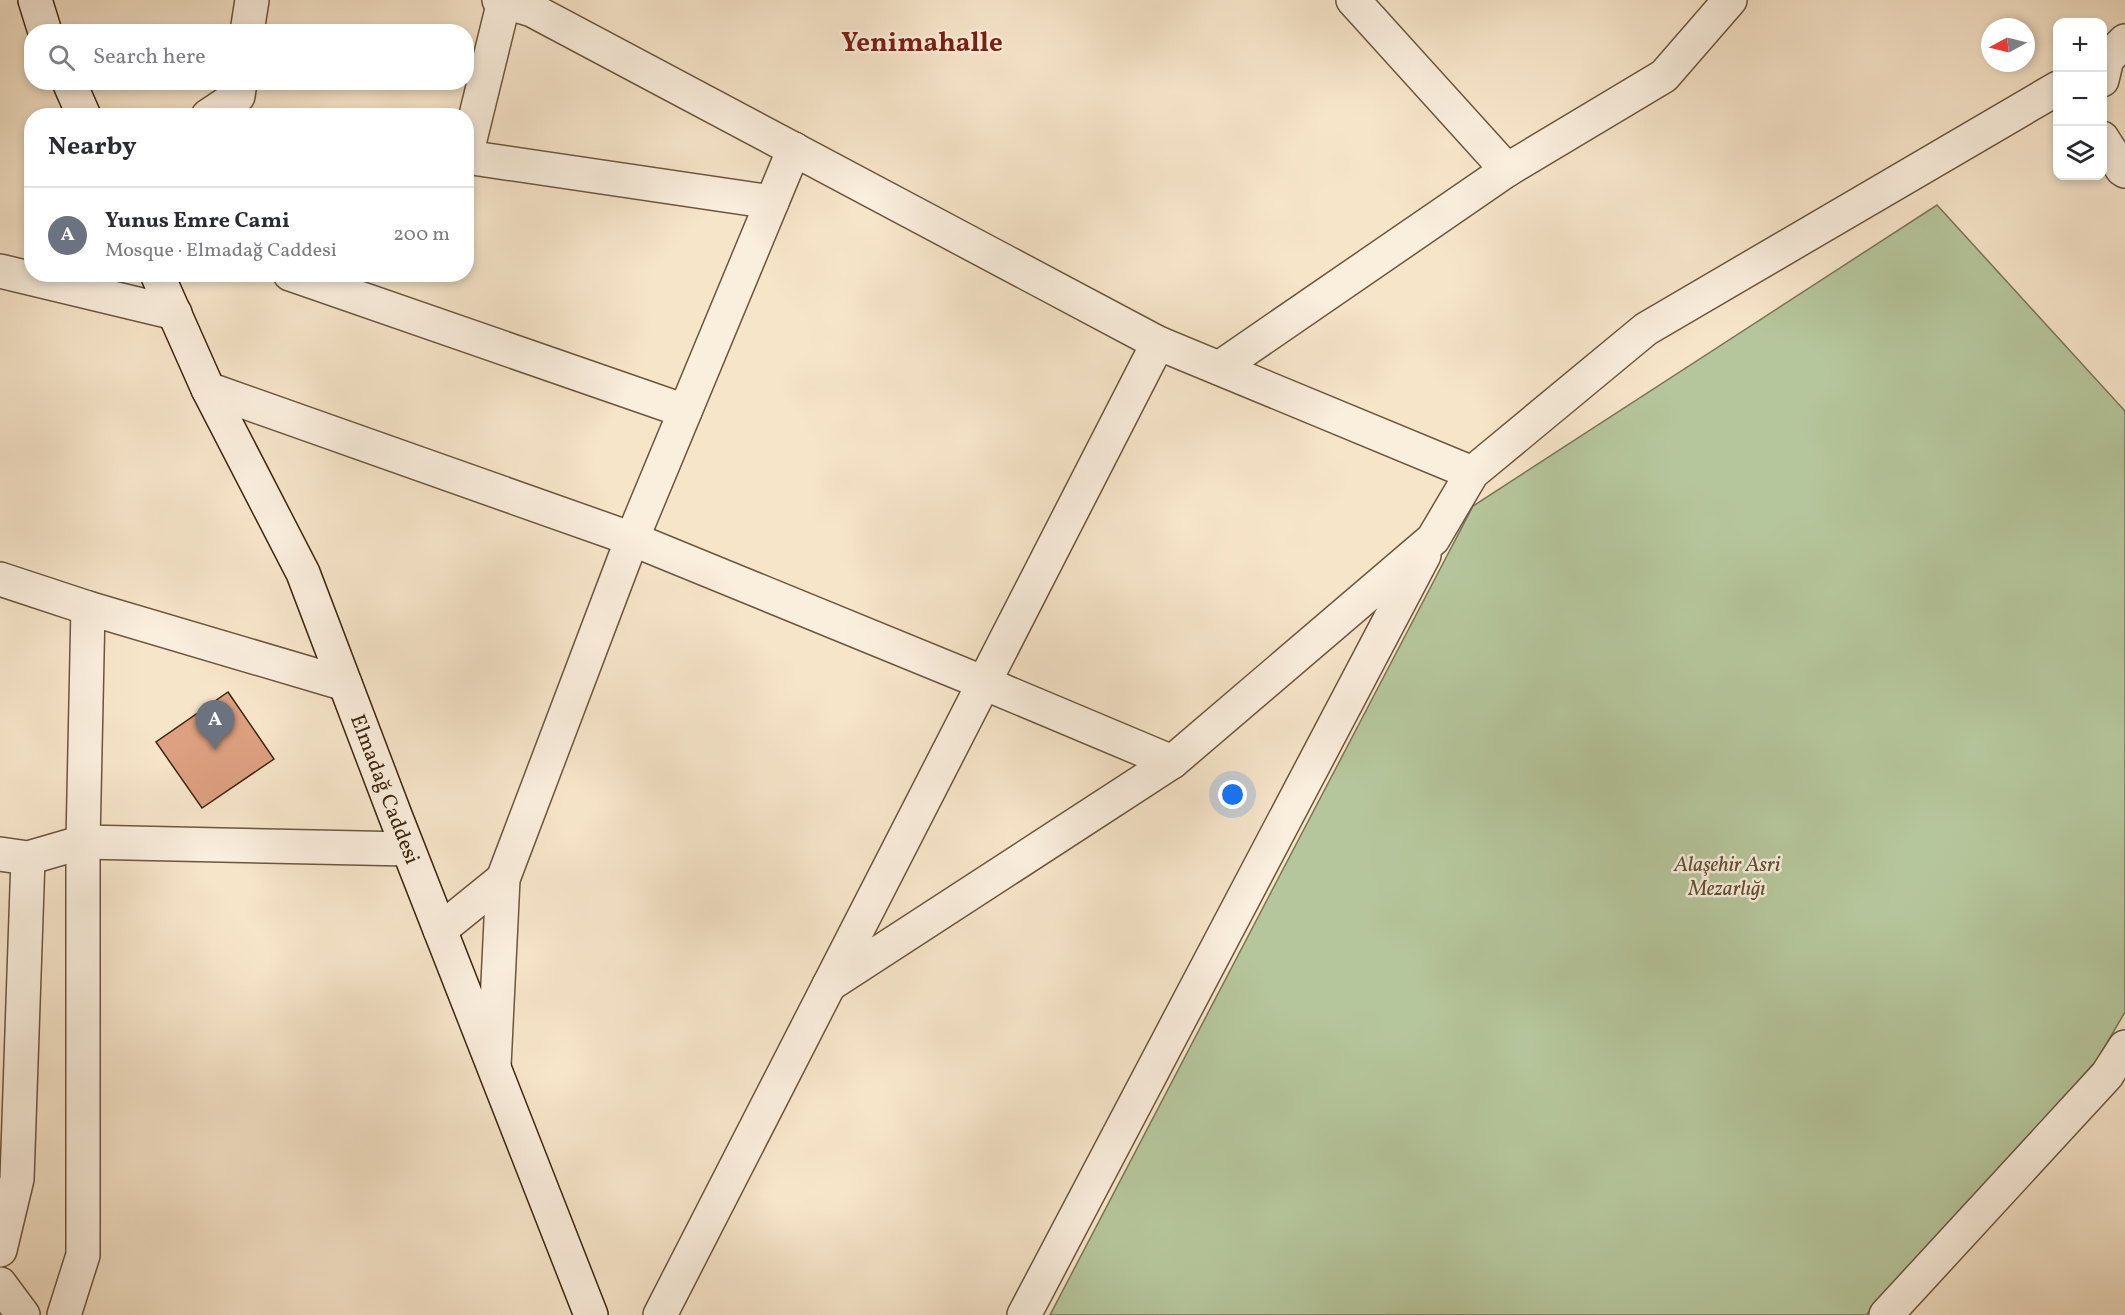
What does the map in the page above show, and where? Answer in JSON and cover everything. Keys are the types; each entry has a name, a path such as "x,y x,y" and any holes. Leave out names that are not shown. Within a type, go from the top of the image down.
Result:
{"street":[{"path":"34,0 42,24"},
{"path":"248,24 252,0"},
{"path":"1353,0 1507,170"},
{"path":"1219,368 1507,170 1664,76 1730,0"},
{"path":"474,133 517,3 1158,343 1472,473"},
{"path":"73,90 80,108"},
{"path":"220,108 238,96 239,90"},
{"path":"1024,1315 1433,539 1472,473 1646,329 2053,91"},
{"path":"2107,145 2125,171"},
{"path":"494,1066 503,879 632,539 794,149"},
{"path":"474,158 772,202"},
{"path":"0,270 24,276"},
{"path":"49,282 174,313"},
{"name":"Elmadağ Caddesi","path":"161,282 208,389 303,573 408,849 591,1315"},
{"path":"313,282 685,411"},
{"path":"660,1315 1158,343"},
{"path":"208,389 632,539 984,682 1172,762"},
{"path":"829,985 1172,762 1433,539"},
{"path":"0,579 88,608 345,684"},
{"path":"64,1315 83,1256 83,842 88,608"},
{"path":"0,1250 17,1179 14,856 83,842 408,849"},
{"path":"440,930 503,879"},
{"path":"1886,1315 2116,1081 2125,1047"},
{"path":"0,1284 23,1315"}],"green space":[{"name":"Alaşehir Asri Mezarlığı","path":"1937,205 2125,411 2125,1012 2097,1060 1866,1315 1050,1315 1473,506"}],"building":[{"path":"228,692 274,759 202,808 156,742"}],"place":[{"name":"Yunus Emre Cami","path":"215,750"}],"district":[{"name":"Yenimahalle","path":"922,42"}]}
